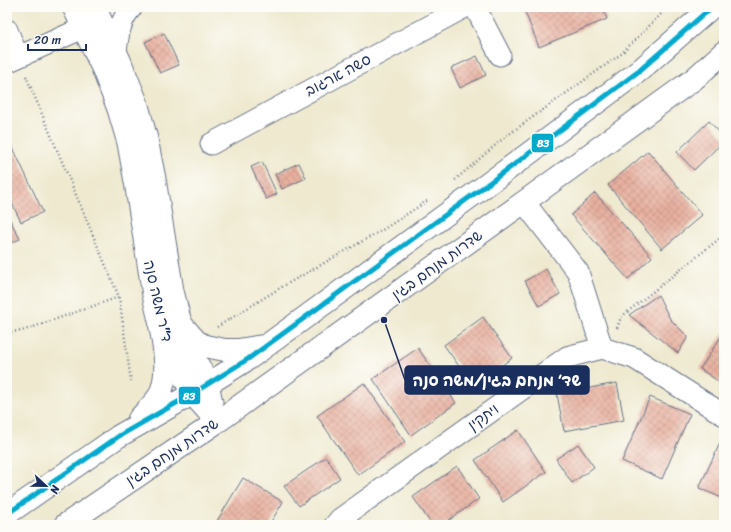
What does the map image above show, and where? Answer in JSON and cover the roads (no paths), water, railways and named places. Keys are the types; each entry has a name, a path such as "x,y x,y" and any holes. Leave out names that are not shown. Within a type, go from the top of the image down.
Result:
{"main road":[{"path":"7,514 113,441 248,359 500,175 639,71 712,7"},
{"name":"שדרות מנחם בגין","path":"66,525 217,422 524,202 694,79 724,52"},
{"path":"128,432 148,410 158,396 163,385 165,358 160,325"},
{"path":"182,326 196,341 205,346 225,350 238,350 266,346"}],"street":[{"name":"ד\"ר משה סנה","path":"73,7 102,68 118,109 128,144 153,295 160,325 170,353 200,389 217,422"},
{"name":"ד\"ר משה סנה","path":"96,7 137,102 147,139 155,179 173,291 200,389"},
{"path":"116,52 118,34 127,12 132,7"},
{"name":"סשה ארגוב","path":"211,144 465,7"},
{"path":"475,7 500,55"},
{"path":"7,30 12,59 83,28"},
{"path":"524,202 578,272 605,349 634,358 724,415"},
{"name":"ויתקין","path":"335,525 340,519 567,357 605,349"}],"place":[{"name":"שד׳ מנחם בגין/משה סנה","path":"384,320"}]}
